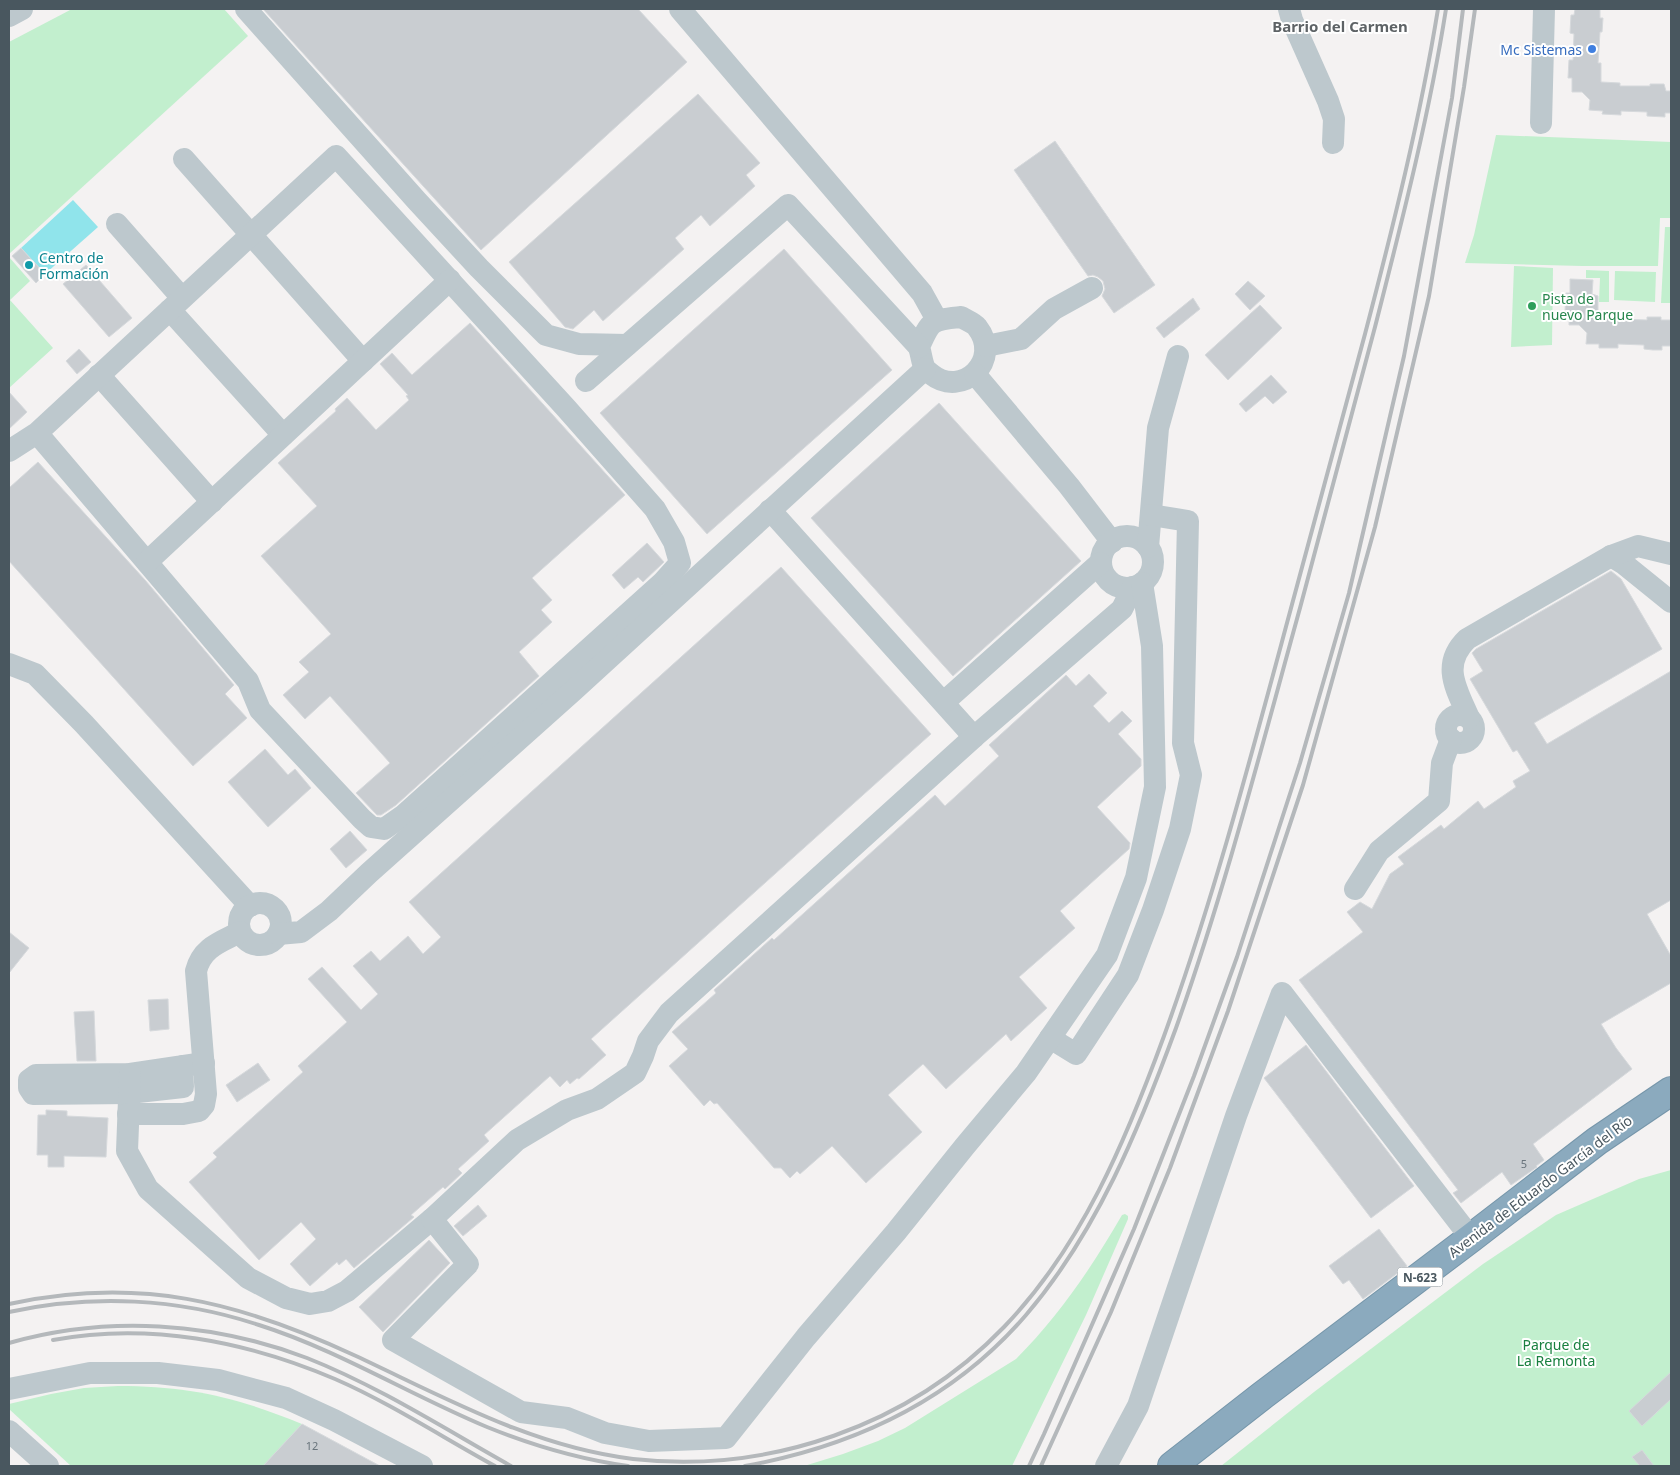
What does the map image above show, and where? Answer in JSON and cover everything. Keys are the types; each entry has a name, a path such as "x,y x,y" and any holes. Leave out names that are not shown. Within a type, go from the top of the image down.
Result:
{"highway":[{"name":"Avenida de Eduardo García del Río","path":"1172,1466 1597,1141 1671,1091"}],"street":[{"path":"9,16 22,9"},
{"path":"246,9 423,208 479,268 546,335 579,344 627,344"},
{"path":"680,9 922,293 937,320"},
{"path":"1289,9 1334,119 1333,143"},
{"path":"1541,123 1544,9"},
{"path":"9,451 37,433 336,156 566,408 655,509 674,542 680,563 662,583 404,815 384,829 371,827 260,710 248,681 37,433"},
{"path":"184,159 363,361"},
{"path":"586,381 788,205 919,347 925,369 939,380 954,383 975,374 984,360 986,346 977,326 961,317 937,320 928,326 919,347"},
{"path":"117,224 176,304 283,436"},
{"path":"147,562 450,280"},
{"path":"986,346 1021,339 1054,309 1092,288"},
{"path":"1148,547 1158,428 1178,356"},
{"path":"278,934 301,932 329,911 925,369"},
{"path":"975,374 1069,486 1112,542"},
{"path":"99,375 212,502"},
{"path":"770,510 974,737"},
{"path":"1050,1038 1076,1054 1128,974 1153,910 1180,829 1191,775 1183,742 1188,521 1151,515"},
{"path":"129,1094 127,1151 148,1189 248,1278 286,1298 310,1304 328,1301 347,1291 432,1219 517,1140 567,1110 597,1099 635,1073 648,1041 669,1013 974,737 1122,609 1138,585 1149,576 1153,566 1152,556 1148,547 1141,540 1131,537 1121,537 1112,542 1105,549 1100,563 944,702"},
{"path":"1355,889 1379,851 1439,801 1442,763 1456,726 1453,703 1452,662 1460,646 1467,639 1611,556 1638,546 1667,553"},
{"path":"1648,583 1644,567 1650,558 1667,553"},
{"path":"1611,556 1624,564 1671,602"},
{"path":"1100,563 1106,578 1114,584 1123,588 1138,585"},
{"path":"432,1219 468,1264 393,1340 521,1412 567,1418 605,1432 648,1442 726,1438 806,1337 896,1232 1026,1073 1107,955 1136,878 1155,787 1152,646 1138,585"},
{"path":"9,664 35,674 84,724 250,906"},
{"path":"260,904 273,908 280,920 278,934 269,943 262,945 249,943 240,932 242,913 250,906 260,904"},
{"path":"129,1094 183,1114 199,1111 204,1105 206,1094 204,1063 196,984 198,961 205,952 240,932"},
{"path":"1106,1466 1138,1406 1236,1116 1282,993 1471,1238"},
{"path":"129,1094 183,1087 182,1066 204,1063"},
{"path":"9,1389 90,1373 158,1373 218,1380 286,1398 334,1420 422,1466"},
{"path":"9,1431 48,1466"}],"green space":[{"path":"72,9 224,9 248,36 9,254 9,42"},
{"path":"1496,135 1671,142 1671,218 1660,218 1658,266 1465,263 1474,235"},
{"path":"1665,227 1671,227 1671,303 1661,303"},
{"path":"9,257 30,281 10,300 53,348 9,388"},
{"name":"Pista de nuevo Parque","path":"1514,266 1553,268 1552,345 1511,347"},
{"path":"1586,270 1609,271 1609,302 1599,302 1600,278 1586,278"},
{"path":"1615,271 1656,272 1655,302 1614,300"},
{"name":"Parque de La Remonta","path":"1671,1170 1671,1466 1221,1466 1314,1392 1483,1264 1556,1215 1639,1179"},
{"path":"1122,1215 1128,1216 1128,1219 1086,1315 1012,1466 804,1466 878,1441 905,1428 1016,1359 1061,1308 1087,1272"},
{"path":"118,1386 167,1388 212,1395 256,1407 302,1424 263,1466 71,1466 9,1409 9,1404 51,1394 84,1388"}],"water":[{"path":"73,200 98,227 45,274 21,248"}],"building":[{"path":"263,9 638,9 687,62 481,250"},
{"path":"1575,9 1600,9 1600,18 1603,18 1598,63 1601,63 1601,82 1620,83 1620,86 1664,84 1666,91 1671,91 1671,113 1665,113 1665,117 1647,116 1647,112 1621,111 1621,115 1602,114 1603,111 1589,110 1590,100 1582,92 1572,92 1572,78 1568,78 1569,60 1573,60 1574,34 1570,33 1571,15 1574,15"},
{"path":"698,94 760,163 746,175 755,186 710,226 701,215 675,238 684,249 603,321 594,310 573,329 565,327 509,262"},
{"path":"1055,141 1155,285 1114,313 1102,296 1105,289 1103,281 1093,275 1088,276 1014,170"},
{"name":"Centro de Formación","path":"21,248 45,274 36,283 12,256"},
{"path":"784,249 892,370 707,534 600,413"},
{"path":"86,265 132,318 109,337 63,284"},
{"path":"1570,279 1593,280 1592,294 1598,296 1598,315 1617,316 1617,319 1647,320 1647,317 1661,317 1661,320 1671,320 1671,346 1662,346 1662,350 1653,350 1644,349 1644,345 1618,344 1618,348 1599,348 1599,344 1586,344 1587,333 1579,325 1569,325 1569,312 1565,311 1566,293 1570,293"},
{"path":"1248,281 1265,296 1250,310 1235,294"},
{"path":"1193,298 1200,309 1164,338 1156,328"},
{"path":"1260,305 1282,328 1228,380 1205,355"},
{"path":"470,323 625,495 532,578 552,600 541,610 552,622 519,652 539,676 396,805 381,815 377,815 356,793 390,763 330,696 305,719 283,695 309,672 299,662 331,634 261,556 317,506 278,463 336,411 335,409 347,398 376,430 409,400 406,396 408,395 380,364 392,353 412,375"},
{"path":"79,349 91,362 77,374 66,361"},
{"path":"1271,375 1287,392 1273,404 1265,396 1246,412 1239,404"},
{"path":"9,392 27,412 9,429"},
{"path":"939,403 1081,561 953,676 811,518"},
{"path":"38,462 145,580 234,685 225,694 247,718 193,766 9,561 9,488"},
{"path":"647,543 664,562 643,582 638,577 624,589 612,575"},
{"path":"781,567 931,734 591,1039 606,1055 579,1079 577,1078 570,1084 567,1080 560,1087 550,1076 484,1135 489,1141 458,1169 462,1173 445,1189 443,1187 411,1215 414,1217 354,1268 346,1259 339,1265 337,1262 310,1286 290,1264 316,1239 301,1222 259,1260 189,1182 217,1157 213,1153 303,1072 298,1066 347,1022 308,979 322,967 361,1010 378,994 353,966 371,951 380,961 408,936 423,954 441,937 409,902"},
{"path":"1611,571 1621,579 1662,649 1534,723 1547,744 1671,671 1671,900 1647,914 1671,956 1671,983 1601,1024 1632,1069 1533,1144 1544,1160 1537,1167 1511,1185 1502,1172 1461,1203 1453,1193 1458,1190 1299,980 1363,932 1347,912 1360,902 1372,909 1390,874 1404,864 1398,857 1441,825 1444,829 1478,801 1484,809 1516,787 1513,781 1530,771 1517,750 1513,752 1470,679 1483,671 1472,653"},
{"path":"1089,674 1107,693 1093,706 1109,723 1122,711 1132,721 1118,734 1141,759 1141,766 1097,807 1130,843 1129,849 1060,911 1075,928 1019,977 1047,1008 1011,1041 1006,1034 946,1089 923,1064 888,1095 922,1132 866,1183 832,1146 800,1174 797,1171 790,1178 781,1168 774,1168 717,1103 714,1104 710,1100 704,1106 669,1066 688,1049 672,1032 716,993 714,990 772,938 774,940 935,795 945,806 999,756 989,745 1066,675 1076,686"},
{"path":"265,749 288,775 295,769 311,788 268,827 228,782"},
{"path":"350,831 367,850 346,868 330,849"},
{"path":"9,932 29,948 9,973"},
{"path":"168,999 169,1029 150,1031 148,1000"},
{"path":"94,1011 96,1061 77,1061 74,1012"},
{"path":"1306,1045 1414,1186 1371,1218 1264,1078"},
{"path":"258,1063 270,1080 237,1102 226,1085"},
{"path":"46,1110 67,1111 67,1116 108,1118 106,1157 64,1156 64,1167 48,1167 48,1155 37,1155 38,1115 46,1115"},
{"path":"478,1205 487,1216 463,1236 454,1226"},
{"path":"1379,1229 1407,1266 1363,1299 1349,1280 1343,1284 1329,1266"},
{"path":"429,1240 450,1263 383,1332 359,1307"},
{"path":"1671,1372 1671,1399 1642,1426 1629,1411"},
{"path":"302,1424 380,1466 263,1466"},
{"path":"1642,1450 1654,1466 1640,1466 1632,1457"}],"railway":[{"path":"9,1304 56,1296 101,1293 144,1294 187,1299 228,1308 313,1337 457,1404 525,1432 560,1444 596,1453 633,1459 684,1462 735,1459 785,1450 834,1436 881,1416 925,1391 966,1362 1004,1327 1032,1296 1057,1262 1079,1227 1099,1190 1134,1114 1183,982 1234,818 1386,254 1423,91 1438,9"},
{"path":"745,1466 825,1446 863,1432 899,1415 934,1395 966,1372 997,1345 1026,1315 1051,1283 1074,1249 1114,1178 1147,1104 1176,1028 1211,924 1242,819 1375,327 1405,208 1423,129 1446,9"},
{"path":"1029,1466 1134,1229 1194,1076 1237,957 1300,763 1349,593 1404,356 1452,98 1463,9"},
{"path":"1041,1466 1111,1312 1170,1168 1228,1011 1303,785 1375,527 1429,296 1475,9"},
{"path":"9,1312 40,1306 103,1301 166,1304 228,1316 288,1335 317,1347 458,1414 505,1434 574,1456 628,1466"},
{"path":"9,1343 46,1334 84,1328 159,1326 197,1330 271,1346 307,1358 360,1381 511,1466"},
{"path":"53,1340 89,1335 161,1334 196,1338 267,1354 355,1388 396,1409 495,1466"}],"place":[{"name":"Mc Sistemas","path":"1592,49"},
{"name":"Centro de Formación","path":"29,265"},
{"name":"Pista de nuevo Parque","path":"1532,306"}],"district":[{"name":"Barrio del Carmen","path":"1340,26"}]}
